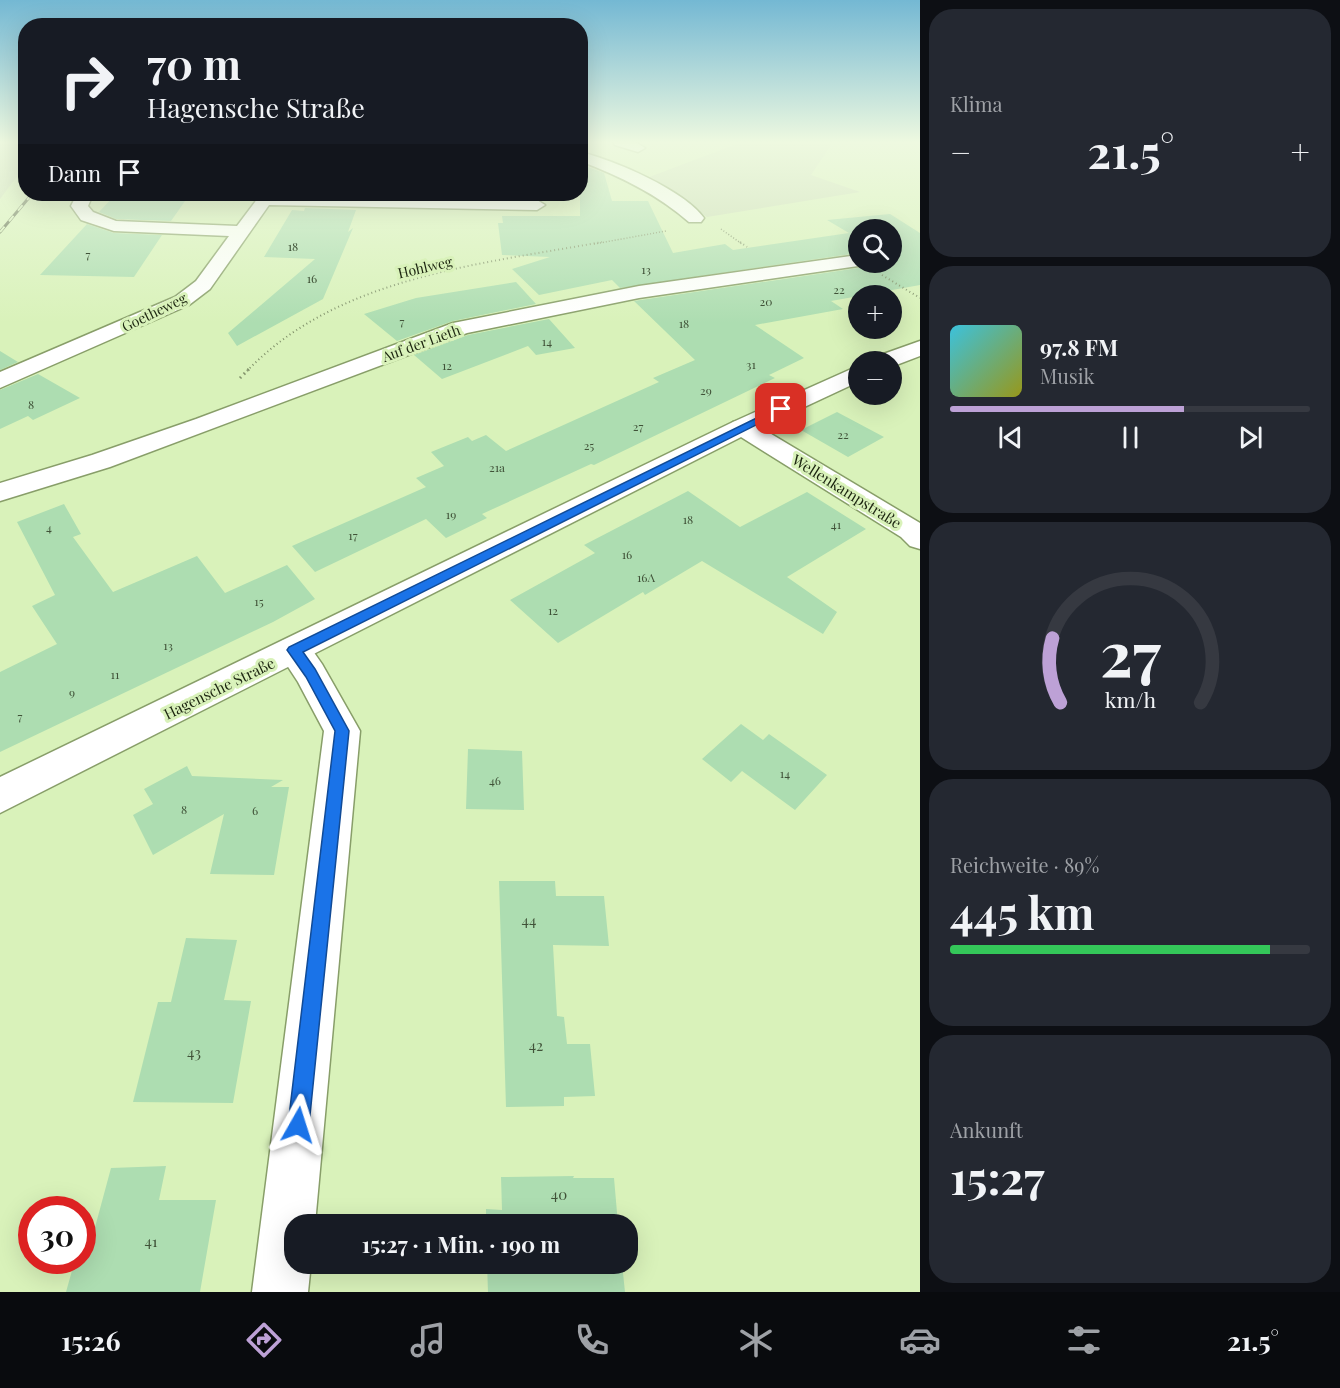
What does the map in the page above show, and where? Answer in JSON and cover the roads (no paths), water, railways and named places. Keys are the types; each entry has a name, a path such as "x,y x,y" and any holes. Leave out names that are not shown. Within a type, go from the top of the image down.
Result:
{"street":[{"path":"81,202 79,206 87,216 114,226 240,231"},
{"name":"Goetheweg","path":"0,381 182,302 203,285 262,202"},
{"path":"445,202 537,205"},
{"path":"678,202 695,218"},
{"name":"Auf der Lieth","path":"0,492 101,461 461,328 639,292 848,262"},
{"path":"902,355 920,348"},
{"name":"Hagensche Straße","path":"0,796 742,427 848,378"},
{"name":"Wellenkampstraße","path":"742,427 911,530 920,539"},
{"path":"280,1292 342,731 310,673 294,650"}],"railway":[{"path":"0,232 25,202"}]}
